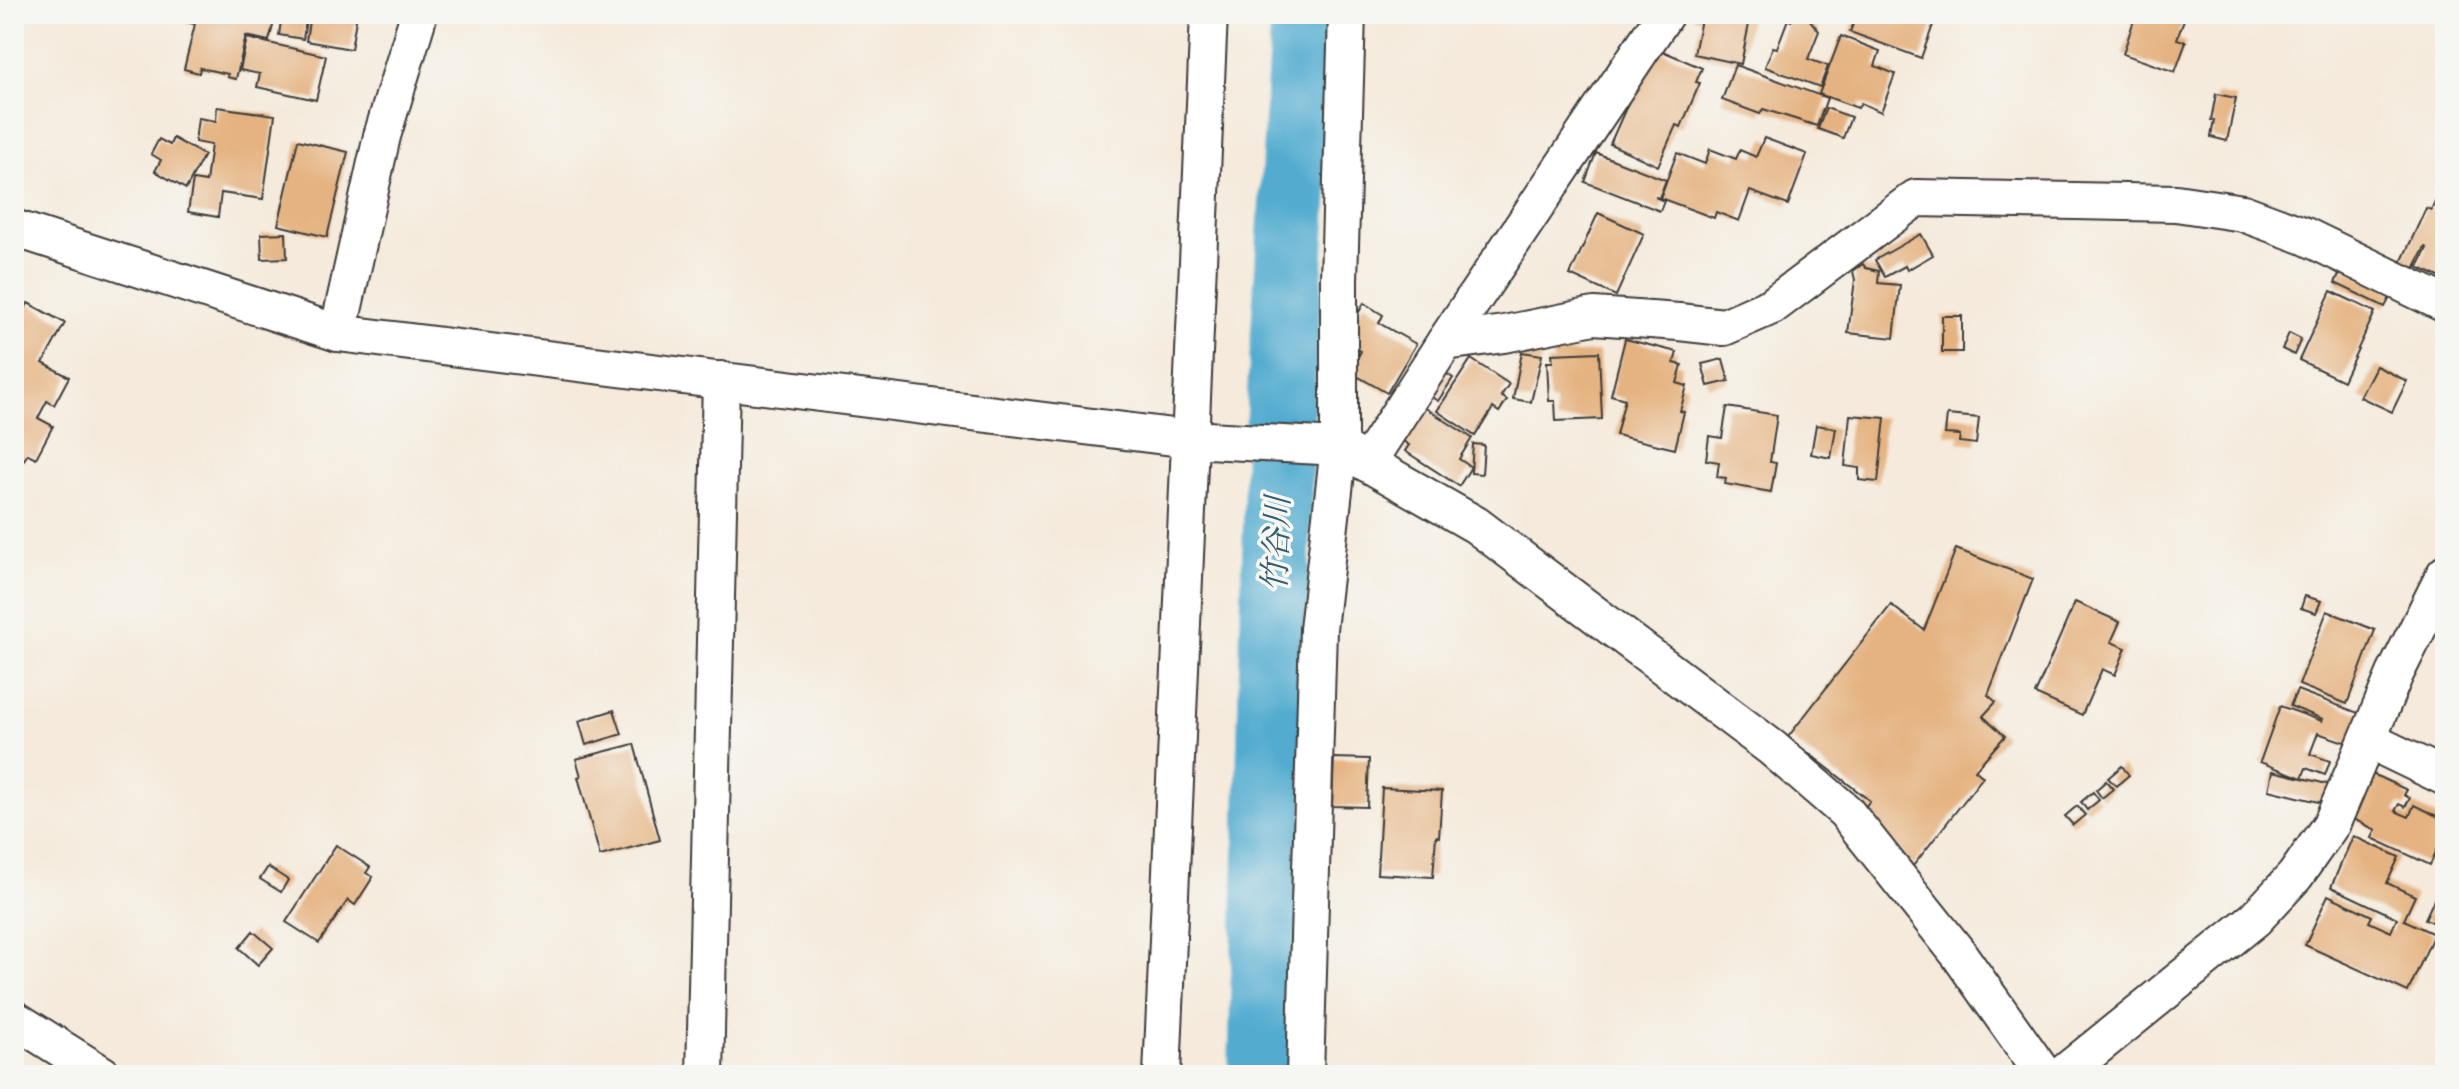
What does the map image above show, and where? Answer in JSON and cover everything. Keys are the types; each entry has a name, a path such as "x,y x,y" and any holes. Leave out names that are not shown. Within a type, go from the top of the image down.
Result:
{"street":[{"path":"338,333 382,136 419,14"},
{"path":"1162,1075 1206,440 1209,14"},
{"path":"1305,1075 1318,629 1340,452 1339,279 1347,14"},
{"path":"1340,452 1445,342 1665,14"},
{"path":"1445,342 1594,316 1724,327 1772,306 1916,198 2176,203 2243,213 2305,236 2445,304"},
{"path":"14,228 338,333 1206,440 1340,452 1476,525 1772,748 1845,811 1958,953 2044,1075"},
{"path":"705,1075 721,380"},
{"path":"2065,1075 2255,919 2295,876 2332,823 2395,674 2445,574"},
{"path":"2368,740 2445,777"},
{"path":"14,1019 103,1075"}],"building":[{"path":"179,14 276,14 269,41 246,36 236,79 227,77 228,74 200,68 199,73 184,69 195,24 177,20"},
{"path":"282,14 307,14 303,39 279,35"},
{"path":"310,14 357,14 351,49 306,41"},
{"path":"1693,14 1751,14 1741,64 1694,54 1701,19 1693,17"},
{"path":"1799,14 1805,14 1819,31 1808,59 1828,66 1820,87 1765,67 1773,47 1777,48 1788,19 1791,21"},
{"path":"1857,14 1937,14 1921,58 1850,32"},
{"path":"1966,14 1990,14 1987,22"},
{"path":"2129,14 2186,14 2177,39 2186,42 2175,72 2123,54 2134,20 2128,18"},
{"path":"1841,36 1880,51 1875,66 1895,74 1881,112 1861,103 1858,108 1819,94"},
{"path":"247,38 326,56 316,100 257,87 260,74 240,70"},
{"path":"1660,50 1702,68 1696,82 1700,83 1681,127 1676,125 1658,166 1610,144 1647,60 1654,63"},
{"path":"1735,65 1827,98 1817,126 1763,109 1760,114 1722,100"},
{"path":"2216,94 2236,98 2227,141 2211,137"},
{"path":"217,107 275,115 263,199 221,193 218,217 188,212 193,180 206,182 211,145 195,142 198,118 216,121"},
{"path":"1826,108 1851,117 1843,138 1818,129"},
{"path":"173,138 204,155 186,189 155,171 161,160 151,154 159,139 170,145"},
{"path":"1764,138 1807,154 1788,205 1750,191 1739,221 1716,212 1714,218 1660,198 1677,153 1705,164 1710,149 1736,159 1740,150 1756,157"},
{"path":"298,140 348,152 327,237 278,225"},
{"path":"1596,153 1666,180 1659,198 1655,197 1664,201 1660,211 1585,182"},
{"path":"2442,186 2445,187 2445,280 2418,267 2425,247 2412,273 2399,267 2426,208 2431,210"},
{"path":"1598,213 1644,234 1616,296 1570,275"},
{"path":"286,233 287,258 262,259 261,234"},
{"path":"1921,234 1933,255 1907,270 1905,266 1885,277 1875,260"},
{"path":"1863,264 1866,268 1879,271 1878,283 1900,285 1894,338 1848,333 1855,280 1853,271"},
{"path":"2342,267 2393,292 2385,307 2335,283"},
{"path":"2331,291 2375,312 2343,381 2299,360"},
{"path":"28,303 65,323 43,363 69,377 54,405 47,401 38,418 53,426 36,458 28,454 23,461 14,456 14,330"},
{"path":"1364,303 1383,315 1379,323 1416,344 1387,393 1350,372 1361,351 1351,345 1350,328"},
{"path":"1942,316 1962,316 1962,352 1942,352"},
{"path":"2289,333 2301,339 2294,355 2282,349"},
{"path":"1625,339 1677,352 1674,363 1682,365 1677,383 1687,386 1675,449 1616,435 1625,399 1611,395"},
{"path":"1522,352 1542,355 1531,402 1513,399"},
{"path":"1599,352 1602,419 1556,421 1555,401 1549,401 1547,362 1553,362 1552,354"},
{"path":"1471,359 1509,384 1501,396 1507,400 1499,412 1493,408 1475,436 1437,411"},
{"path":"1723,359 1729,381 1708,386 1702,364"},
{"path":"2376,366 2407,381 2392,412 2360,397"},
{"path":"1444,372 1453,378 1438,401 1428,395"},
{"path":"1424,407 1472,438 1459,459 1471,467 1459,486 1405,451 1409,445 1403,441"},
{"path":"1727,407 1777,415 1770,462 1776,463 1771,492 1725,484 1726,478 1717,477 1719,462 1706,460 1709,436 1722,438"},
{"path":"1850,415 1885,418 1878,482 1859,480 1859,468 1845,466"},
{"path":"1947,415 1979,418 1976,444 1959,442 1960,435 1945,434"},
{"path":"1816,425 1836,428 1831,458 1811,454"},
{"path":"1473,444 1484,445 1482,474 1471,473"},
{"path":"1956,549 2033,579 1988,695 1996,702 1983,716 2005,736 1975,770 1983,777 1913,866 1864,808 1870,801 1788,737 1891,605 1924,630"},
{"path":"2305,596 2321,601 2316,613 2301,608"},
{"path":"2075,602 2120,622 2111,642 2126,648 2115,675 2102,669 2082,715 2035,694"},
{"path":"2327,611 2375,630 2347,704 2299,685"},
{"path":"2297,690 2361,714 2350,744 2318,733 2310,754 2330,761 2325,775 2306,768 2302,778 2260,762 2280,706 2322,721 2290,706"},
{"path":"614,710 622,734 586,745 579,721"},
{"path":"634,744 660,840 600,856 576,759"},
{"path":"1334,758 1369,759 1367,807 1332,806"},
{"path":"2122,766 2129,775 2116,786 2108,778"},
{"path":"2273,771 2331,785 2327,804 2269,790"},
{"path":"2368,772 2407,790 2404,795 2410,798 2405,807 2399,804 2395,811 2409,817 2414,805 2445,820 2445,833 2430,865 2372,838 2376,830 2347,816"},
{"path":"2106,781 2113,789 2102,798 2096,790"},
{"path":"1382,788 1442,791 1433,877 1377,874"},
{"path":"2093,792 2099,800 2087,810 2081,802"},
{"path":"2077,806 2085,815 2073,825 2065,816"},
{"path":"2353,836 2399,857 2387,883 2415,896 2404,920 2434,934 2408,992 2305,945 2328,895 2372,916 2369,922 2391,932 2397,918 2331,887"},
{"path":"336,845 370,867 366,873 373,877 355,905 348,900 319,943 286,922"},
{"path":"268,867 288,880 281,892 260,879"},
{"path":"2445,876 2445,914 2440,925 2425,919"},
{"path":"253,931 273,948 258,965 239,948"}],"waterway":[{"name":"竹谷川","path":"1262,1075 1280,409 1305,14"}]}
